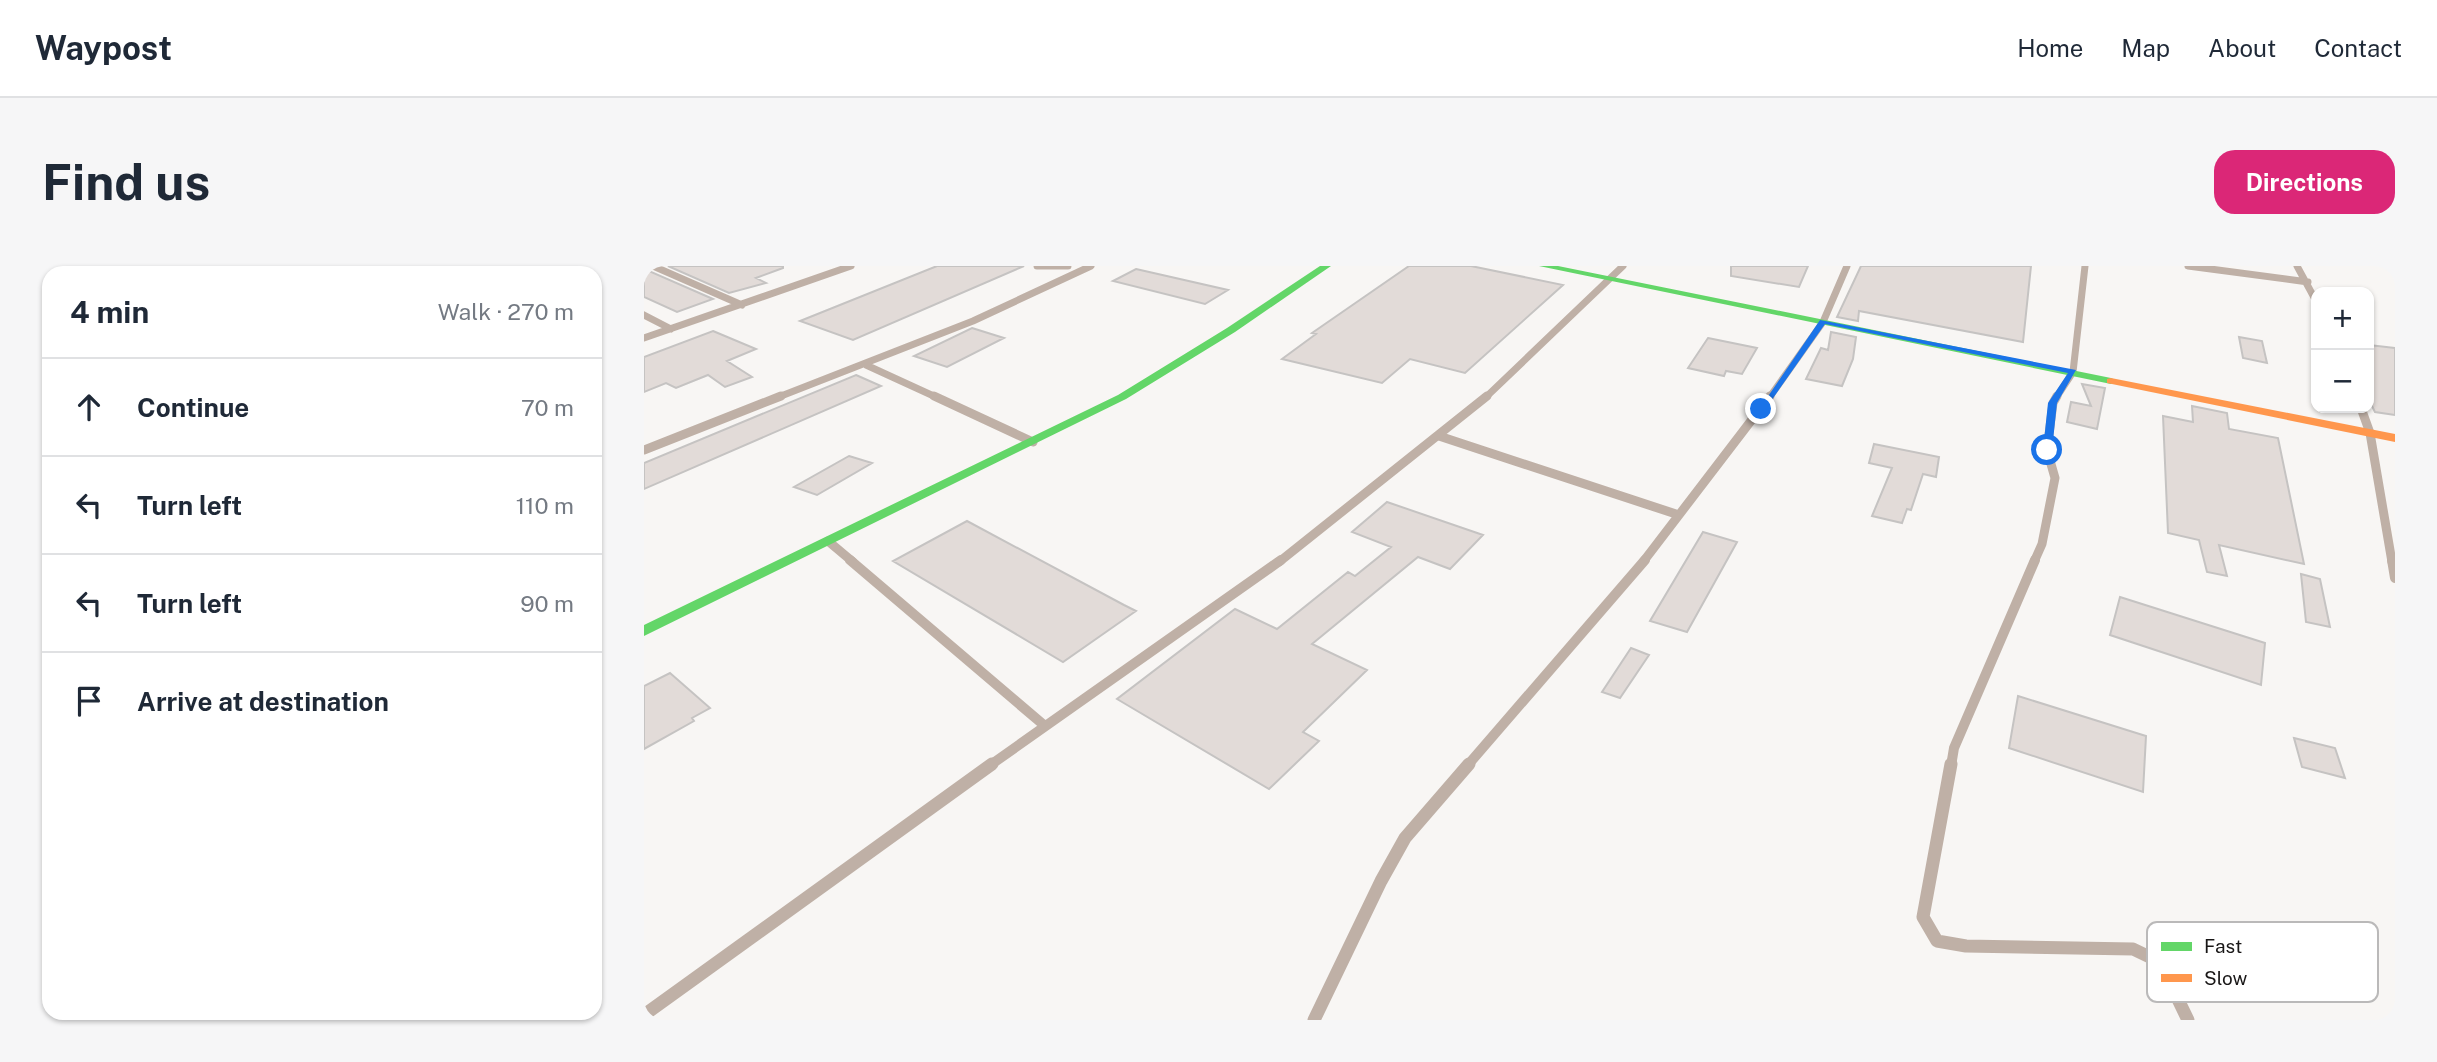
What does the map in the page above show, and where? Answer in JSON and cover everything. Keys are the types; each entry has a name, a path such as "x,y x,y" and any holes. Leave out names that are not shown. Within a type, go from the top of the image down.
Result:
{"street":[{"path":"644,631 927,490 1033,442 1122,397 1231,330 1326,266"},
{"path":"1544,266 2395,438"}],"lane":[{"path":"653,266 742,305"},
{"path":"644,338 851,266"},
{"path":"1037,266 1068,266"},
{"path":"644,450 973,321 1091,266"},
{"path":"644,1015 1045,726 1276,564 1479,404 1623,266"},
{"path":"1314,1020 1381,881 1405,838 1630,579 1761,409 1823,322 1847,266"},
{"path":"2085,266 2073,372 2053,403 2047,450 2055,478 2042,544 1954,748 1923,917 1937,941 1966,946 2133,949 2147,956"},
{"path":"2188,266 2308,282"},
{"path":"2297,266 2311,289"},
{"path":"644,315 670,329"},
{"path":"866,365 1033,442"},
{"path":"2363,413 2370,433 2395,578"},
{"path":"1438,436 1679,515"},
{"path":"828,541 1045,726"},
{"path":"2179,1002 2188,1020"}],"building":[{"path":"644,266 651,272 713,299 677,312 644,297"},
{"path":"668,266 783,268 756,278 766,283 729,293"},
{"path":"937,266 1024,266 853,340 800,321"},
{"path":"1409,266 1471,266 1563,285 1465,373 1410,359 1382,383 1282,359 1316,334 1312,333"},
{"path":"1731,266 1808,266 1799,287 1731,276"},
{"path":"1861,266 2031,266 2023,342 1859,311 1858,321 1837,317"},
{"path":"1136,269 1228,290 1205,304 1113,281"},
{"path":"972,328 1004,338 947,367 914,356"},
{"path":"713,331 756,349 727,361 752,377 725,387 708,375 676,388 666,383 644,392 644,357"},
{"path":"1831,332 1856,337 1853,359 1842,386 1806,379 1821,348 1828,350"},
{"path":"2239,337 2262,341 2267,363 2243,358"},
{"path":"1708,338 1757,348 1742,374 1726,371 1724,376 1688,368"},
{"path":"2374,346 2395,348 2395,415 2375,412"},
{"path":"856,375 881,386 644,489 644,463"},
{"path":"2082,384 2105,388 2097,429 2067,422 2071,402 2091,406"},
{"path":"2192,406 2227,413 2229,429 2278,438 2304,564 2219,545 2227,576 2207,572 2199,540 2168,533 2163,416 2193,422"},
{"path":"1874,444 1939,457 1936,477 1923,474 1911,510 1907,509 1902,523 1872,516 1892,468 1869,463"},
{"path":"849,456 872,463 817,495 794,487"},
{"path":"1387,502 1483,535 1450,569 1418,557 1312,644 1367,670 1303,732 1319,741 1269,789 1117,699 1235,609 1277,629 1348,572 1355,576 1391,547 1352,532"},
{"path":"967,521 1136,611 1063,662 893,561"},
{"path":"1703,532 1737,542 1687,632 1650,621"},
{"path":"2301,574 2320,579 2330,627 2306,622"},
{"path":"2120,597 2265,643 2261,685 2110,635"},
{"path":"1631,648 1649,655 1620,698 1602,692"},
{"path":"670,673 710,708 692,718 694,721 644,749 644,686"},
{"path":"2018,696 2146,736 2143,792 2009,748"},
{"path":"2294,738 2335,748 2345,778 2302,767"}],"traffic: fast":[{"path":"644,631 1122,397 1231,330 1326,266"},
{"path":"1544,266 2111,381"}],"traffic: slow":[{"path":"2111,381 2395,438"}],"route":[{"path":"1761,409 1823,322 2073,372 2058,391 2053,403 2047,450"}]}
